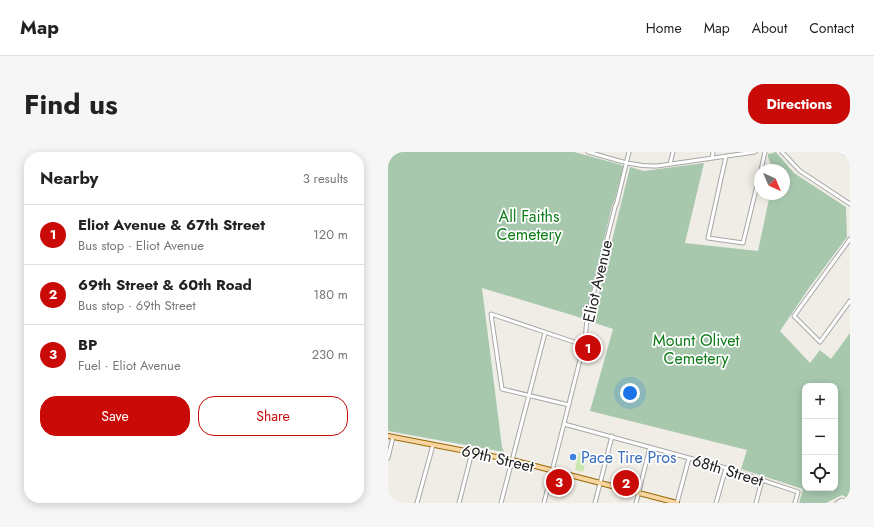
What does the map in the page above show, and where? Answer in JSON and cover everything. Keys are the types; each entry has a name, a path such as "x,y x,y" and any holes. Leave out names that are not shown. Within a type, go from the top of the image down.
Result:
{"main road":[{"name":"69th Street","path":"388,436 512,460 677,503"}],"street":[{"path":"588,152 627,163 649,166 755,152"},
{"name":"Eliot Avenue","path":"544,503 584,345 588,319 629,152"},
{"path":"670,164 672,152"},
{"path":"712,158 713,152"},
{"path":"762,164 765,152"},
{"path":"782,152 800,171 850,204"},
{"path":"843,152 850,157"},
{"path":"726,156 708,238 743,243 754,198"},
{"path":"850,239 794,316 820,342 850,301"},
{"path":"569,405 502,388 491,314 584,345"},
{"path":"501,503 545,333"},
{"name":"68th Street","path":"564,424 726,468 798,492 795,503"},
{"path":"595,503 612,436"},
{"path":"388,458 394,437"},
{"path":"417,503 433,445"},
{"path":"636,503 650,447"},
{"path":"459,503 472,452"},
{"path":"677,503 689,458"},
{"path":"716,503 726,468"},
{"path":"756,503 762,480"},
{"path":"837,503 842,500 846,503"}],"green space":[{"name":"All Faiths Cemetery","path":"388,152 574,152 622,165 623,167 612,206 585,319 482,288 502,447 504,452 388,431"},
{"name":"Mount Olivet Cemetery","path":"776,152 786,164 771,164 768,154"},
{"name":"Mount Olivet Cemetery","path":"704,163 685,243 758,251 769,200 790,200 790,168 794,173 846,207 847,237 809,288 780,331 810,363 820,350 831,359 850,333 850,500 842,495 826,503 799,503 802,491 838,491 838,383 802,383 802,489 741,469 747,450 590,411 613,329 592,322 630,167 644,171"},
{"path":"579,452 588,454 583,472 575,470"}],"place":[{"name":"Eliot Avenue & 67th Street","path":"588,348"},
{"name":"Pace Tire Pros","path":"573,457"},
{"name":"BP","path":"559,482"},
{"name":"69th Street & 60th Road","path":"626,483"}]}
